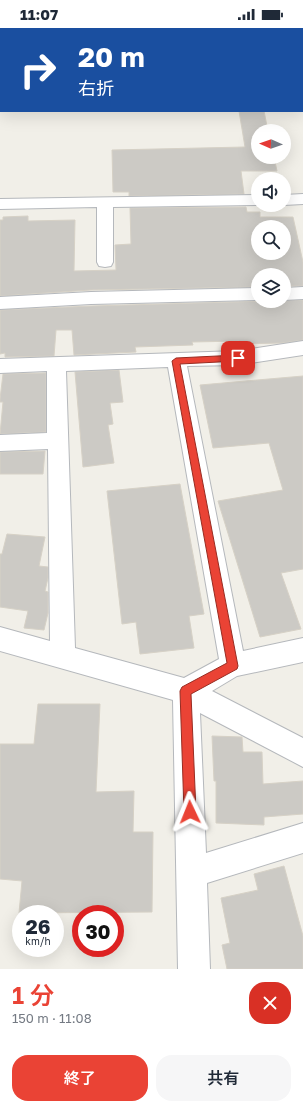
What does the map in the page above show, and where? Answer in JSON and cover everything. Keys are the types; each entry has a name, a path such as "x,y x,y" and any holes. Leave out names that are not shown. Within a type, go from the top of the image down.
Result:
{"street":[{"path":"291,200 303,199"},
{"path":"0,204 251,200"},
{"path":"104,203 105,262"},
{"path":"291,294 303,293"},
{"path":"0,303 91,298 251,294"},
{"path":"0,366 238,358 303,348"},
{"path":"176,361 233,666"},
{"path":"56,364 62,657"},
{"path":"0,443 58,441"},
{"path":"0,639 186,691 303,753"},
{"path":"186,691 233,666 303,650"},
{"path":"186,691 194,969"},
{"path":"192,872 303,838"}],"building":[{"path":"239,112 264,112 267,124 251,124 251,164 276,164 277,171 241,171 244,194 129,196 129,192 113,192 112,150 245,147"},
{"path":"246,207 247,212 260,212 260,217 293,217 303,262 303,286 291,286 291,268 251,268 251,287 91,290 0,296 0,220 3,220 3,217 28,216 28,221 75,220 74,271 116,270 115,245 131,244 130,208"},
{"path":"291,300 303,300 303,340 282,343 240,344 239,341 192,342 193,345 135,347 136,352 74,355 72,330 56,330 54,356 5,357 5,353 0,354 0,310 251,301 251,308 291,308"},
{"path":"119,370 123,402 110,403 113,424 108,425 114,463 83,467 75,372"},
{"path":"46,373 46,432 0,434 3,402 0,402 0,399 3,374"},
{"path":"303,376 303,569 281,573 301,629 260,637 218,501 283,490 269,443 213,448 200,385"},
{"path":"45,451 43,474 0,474 0,452"},
{"path":"180,484 204,614 189,616 194,648 140,654 136,622 122,624 107,491"},
{"path":"7,534 45,537 39,566 48,567 48,578 45,591 48,592 48,613 44,630 24,628 28,611 0,607 0,554 2,554"},
{"path":"38,704 100,704 96,792 134,791 133,832 153,832 152,912 124,912 124,905 72,905 72,913 64,913 64,905 20,905 22,881 0,879 0,744 34,744"},
{"path":"212,736 242,737 243,752 262,752 263,784 303,781 303,814 264,817 264,825 216,823 216,781 214,781"},
{"path":"284,866 303,936 303,969 227,969 222,945 230,943 221,898 258,890 254,874"}],"route":[{"path":"190,812 186,691 233,666 176,361 238,358"}]}
